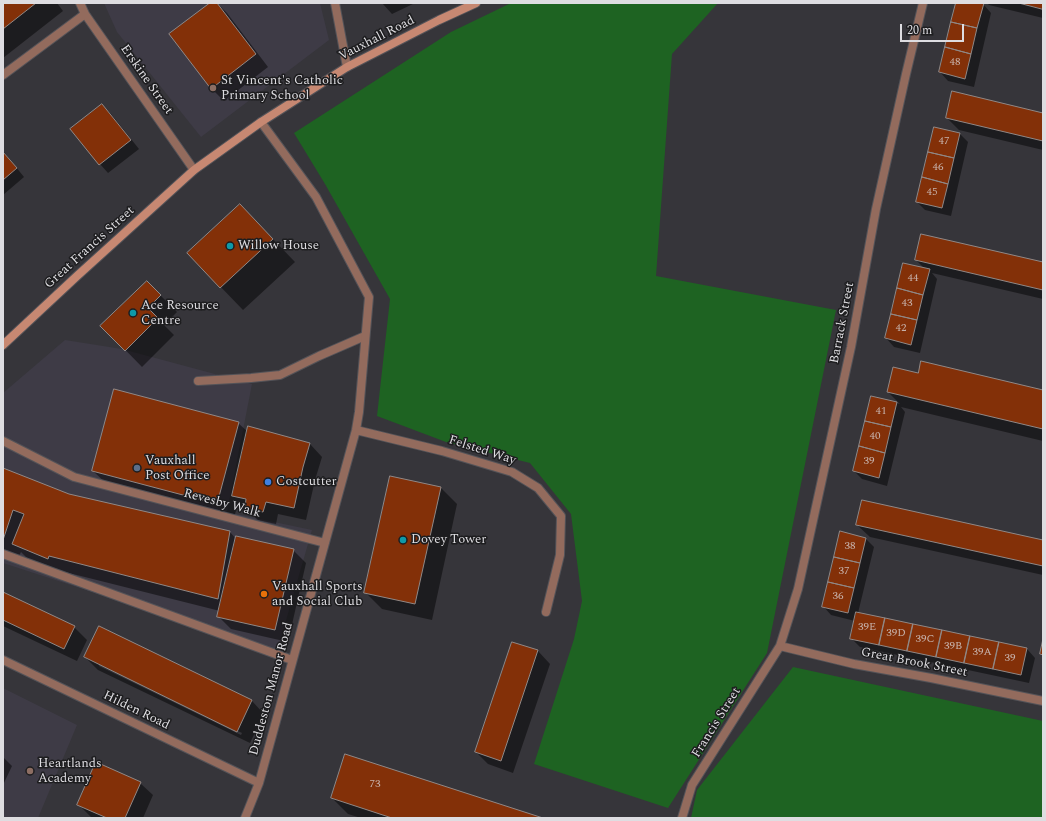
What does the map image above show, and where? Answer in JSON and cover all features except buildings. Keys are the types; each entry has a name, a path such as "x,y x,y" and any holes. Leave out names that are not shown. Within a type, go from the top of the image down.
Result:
{"main road":[{"name":"Vauxhall Road","path":"194,170 261,122 347,67 439,20 476,3"},
{"name":"Great Francis Street","path":"3,345 76,276 194,170"}],"street":[{"name":"Erskine Street","path":"80,3 85,14 194,170"},
{"path":"335,3 347,67"},
{"name":"Barrack Street","path":"780,646 798,589 823,477 851,347 876,209 923,3"},
{"path":"3,75 85,14"},
{"name":"Duddeston Manor Road","path":"245,818 259,783 356,430 359,412 369,297 316,197 261,122"},
{"path":"198,381 280,375 365,336"},
{"name":"Felsted Way","path":"356,430 442,451 512,472 538,488 560,516 560,555 546,612"},
{"name":"Revesby Walk","path":"3,441 74,477 325,543"},
{"path":"3,554 292,660"},
{"name":"Great Brook Street","path":"780,646 854,664 1043,701"},
{"name":"Francis Street","path":"682,818 692,785 780,646"},
{"name":"Hilden Road","path":"3,660 259,783"}],"shaded area":[{"name":"St Vincent's Catholic Primary School","path":"104,3 320,3 329,40 201,137 117,32"},
{"path":"65,340 122,349 252,384 227,512 312,530 277,652 3,563 3,393"},
{"name":"Heartlands Academy","path":"3,688 77,725 38,818 3,818"}],"green space":[{"path":"511,3 718,3 672,54 656,276 836,310 767,653 668,808 534,764 574,639 582,601 571,514 530,463 446,442 377,416 390,299 325,184 294,133 451,32"},
{"path":"793,667 1043,721 1043,818 691,818 697,790"}],"place":[{"name":"St Vincent's Catholic Primary School","path":"213,88"},
{"name":"Willow House","path":"230,246"},
{"name":"Ace Resource Centre","path":"133,313"},
{"name":"Vauxhall Post Office","path":"137,468"},
{"name":"Costcutter","path":"268,482"},
{"name":"Dovey Tower","path":"403,540"},
{"name":"Vauxhall Sports and Social Club","path":"264,594"},
{"name":"Heartlands Academy","path":"30,771"}]}
